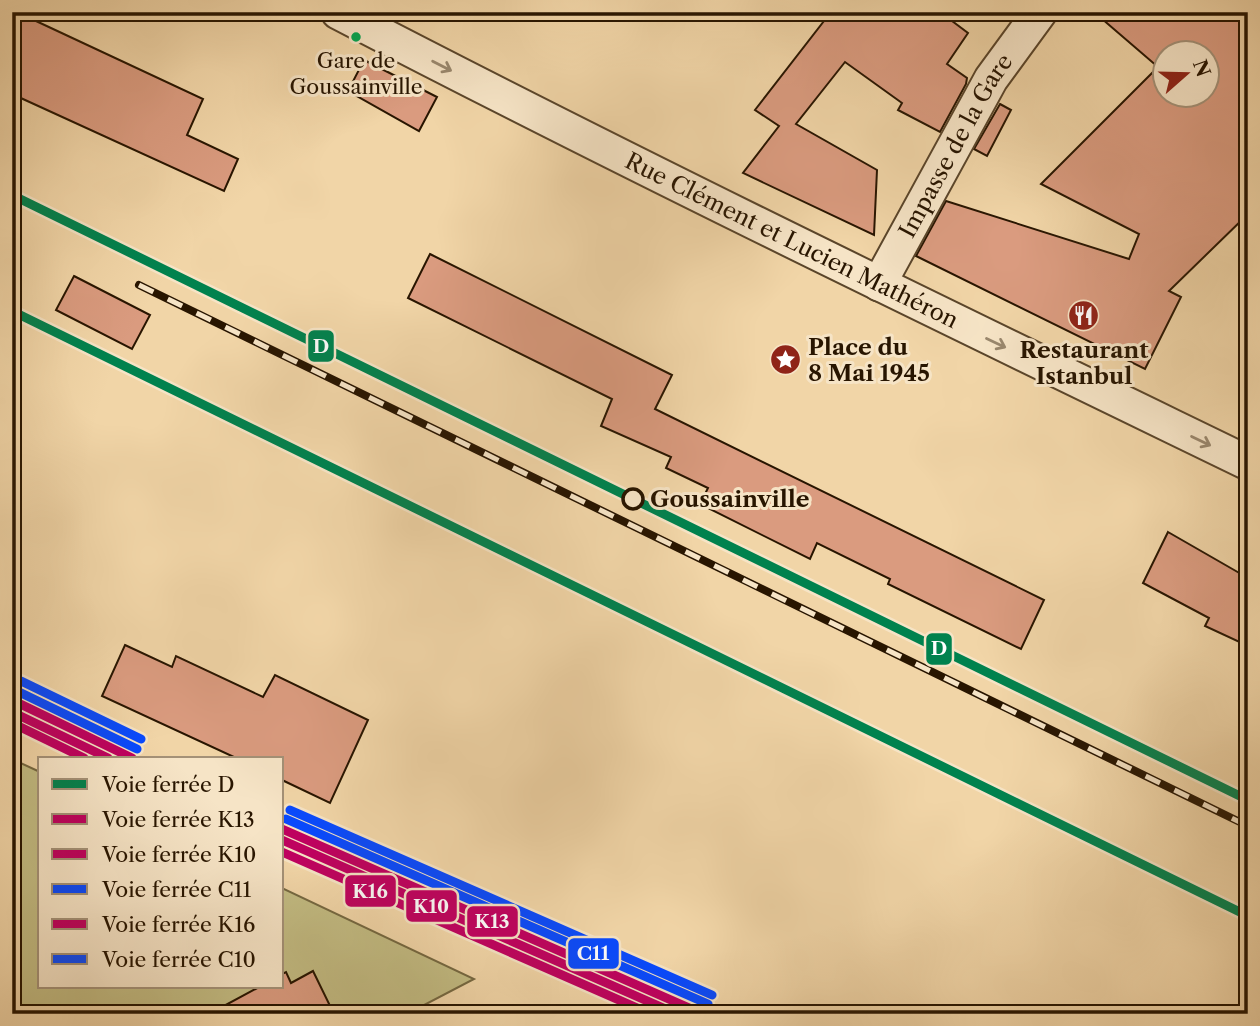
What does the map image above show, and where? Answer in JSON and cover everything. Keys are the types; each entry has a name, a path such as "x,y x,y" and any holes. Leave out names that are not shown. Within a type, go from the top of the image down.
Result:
{"street":[{"name":"Rue Clément et Lucien Mathéron","path":"338,12 581,138 1248,463"},
{"name":"Impasse de la Gare","path":"879,284 992,79 1040,12"}],"shaded area":[{"path":"12,759 38,771 38,988 284,988 284,889 474,979 407,1014 12,1014"}],"building":[{"path":"831,12 940,12 968,33 947,64 967,78 966,84 940,132 898,110 902,103 845,62 796,124 877,170 874,235 743,173 779,126 755,110"},
{"path":"1094,12 1248,12 1248,214 1169,291 1181,297 1145,369 916,256 946,201 1129,259 1139,234 1041,184 1152,73 1152,108 1222,108 1222,38 1152,38 1152,62"},
{"path":"21,14 203,99 187,135 238,159 224,191 12,94 12,33"},
{"path":"364,60 437,97 419,131 348,91"},
{"path":"1000,104 1011,110 987,156 974,149"},
{"path":"430,254 672,375 655,409 1044,600 1021,649 888,584 890,579 817,543 810,559 700,504 708,488 666,468 671,457 601,426 612,399 408,298"},
{"path":"74,276 150,315 132,349 56,310"},
{"path":"1168,532 1248,578 1248,646 1205,626 1209,618 1143,583"},
{"path":"125,645 172,667 176,656 263,697 275,675 368,720 330,803 284,781 284,757 234,757 102,696"},
{"path":"313,971 334,1014 209,1014 257,988 284,988 286,972 291,983"}],"railway":[{"path":"139,285 1248,826"}],"rail line":[{"name":"D","path":"12,195 1248,800"},
{"name":"D","path":"12,311 1248,916"},
{"name":"C10","path":"21,681 141,739"},
{"name":"C11","path":"17,691 137,749"},
{"name":"K13","path":"12,700 130,757"},
{"name":"K10","path":"12,712 106,757"},
{"name":"K16","path":"12,723 82,757"},
{"name":"C10","path":"290,810 712,995"},
{"name":"C11","path":"286,819 708,1004"},
{"name":"K13","path":"284,830 703,1014"},
{"name":"K10","path":"284,841 677,1014"},
{"name":"K16","path":"284,853 651,1014"}],"place":[{"name":"Gare de Goussainville","path":"356,37"},
{"name":"Restaurant Istanbul","path":"1084,316"},
{"name":"Place du 8 Mai 1945","path":"785,360"},
{"name":"Goussainville","path":"633,499"}]}
